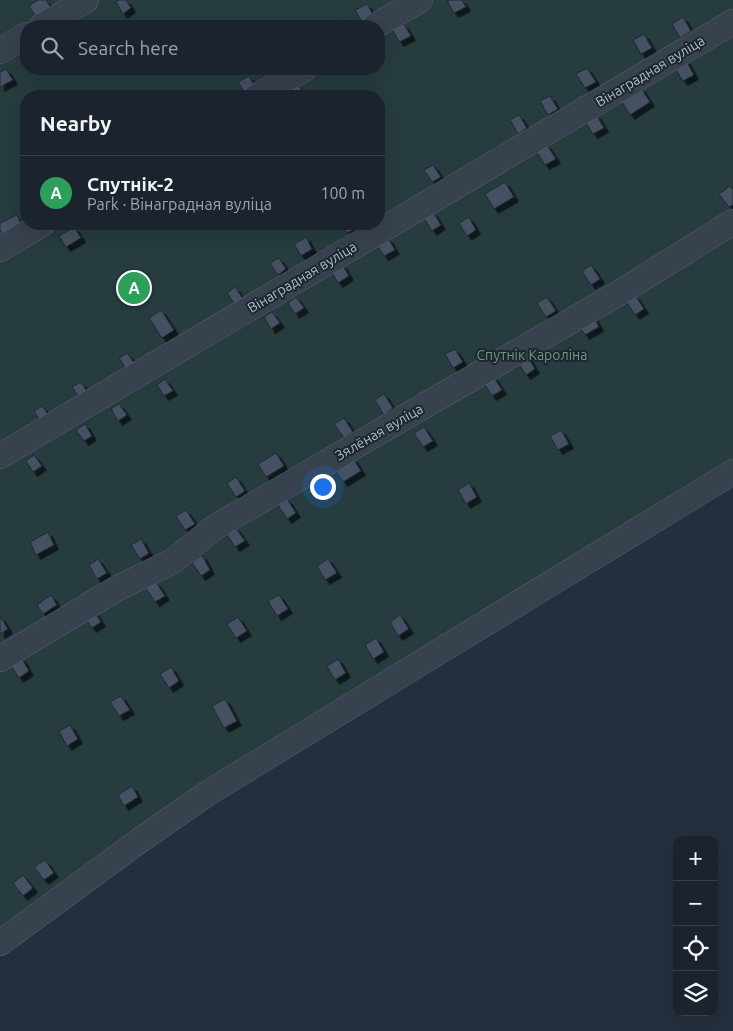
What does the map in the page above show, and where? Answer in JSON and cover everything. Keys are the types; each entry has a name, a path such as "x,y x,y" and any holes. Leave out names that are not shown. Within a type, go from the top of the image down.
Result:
{"street":[{"path":"52,20 86,0"},
{"path":"385,20 420,0"},
{"name":"Вінаградная вуліца","path":"385,228 733,22"},
{"path":"0,51 20,39"},
{"path":"267,90 294,75"},
{"name":"Зялёная вуліца","path":"0,659 116,589 173,561 215,527 619,293 733,222"},
{"path":"0,249 32,230"},
{"name":"Вінаградная вуліца","path":"0,456 382,230"},
{"path":"0,943 208,792 733,472"}],"green space":[{"name":"Спутнік Кароліна","path":"0,0 733,0 733,466 0,932"}],"building":[{"path":"38,0 46,0 51,8 36,17 29,6"},
{"path":"126,0 131,8 123,14 116,2"},
{"path":"462,0 466,7 454,13 447,1"},
{"path":"367,4 374,16 366,20 361,20 355,10"},
{"path":"683,17 691,31 680,38 672,24"},
{"path":"404,24 411,36 399,42 393,30"},
{"path":"644,34 652,48 641,54 633,40"},
{"path":"686,60 694,75 683,81 674,67"},
{"path":"587,68 596,82 585,88 576,74"},
{"path":"6,69 13,80 0,87 0,72"},
{"path":"249,76 257,90 243,90 238,82"},
{"path":"298,85 301,90 291,90"},
{"path":"641,88 650,102 630,115 621,100"},
{"path":"550,96 558,109 548,115 540,101"},
{"path":"596,114 604,128 593,134 584,120"},
{"path":"519,115 527,128 518,134 510,120"},
{"path":"547,145 556,159 545,165 536,151"},
{"path":"433,165 441,177 432,182 424,170"},
{"path":"505,182 514,197 494,209 485,194"},
{"path":"730,186 733,190 733,205 729,207 719,194"},
{"path":"433,212 441,225 432,231 424,218"},
{"path":"17,215 20,222 20,230 24,230 25,233 6,242 0,230 0,223"},
{"path":"469,217 476,230 467,236 459,223"},
{"path":"69,230 76,230 81,238 66,247 59,236"},
{"path":"306,237 312,249 301,256 294,244"},
{"path":"388,238 395,250 384,256 377,245"},
{"path":"279,258 286,269 278,275 270,263"},
{"path":"342,264 349,276 338,283 331,271"},
{"path":"591,265 600,279 591,285 582,271"},
{"path":"235,287 243,299 235,304 227,293"},
{"path":"635,295 644,309 635,315 626,301"},
{"path":"296,297 304,308 295,314 288,303"},
{"path":"547,297 556,311 546,317 537,303"},
{"path":"161,310 174,330 162,338 149,318"},
{"path":"272,312 280,323 271,329 264,317"},
{"path":"594,317 599,327 585,335 579,326"},
{"path":"455,349 463,362 453,368 445,354"},
{"path":"127,353 135,364 127,370 119,358"},
{"path":"527,355 535,369 526,375 517,361"},
{"path":"493,376 502,390 492,396 483,382"},
{"path":"165,379 173,391 164,396 157,385"},
{"path":"81,382 88,393 80,399 72,387"},
{"path":"384,394 393,408 384,415 375,400"},
{"path":"119,404 127,415 118,421 111,409"},
{"path":"42,406 50,417 42,423 34,411"},
{"path":"344,418 353,432 344,438 334,424"},
{"path":"85,424 92,436 84,441 76,430"},
{"path":"424,427 433,441 423,447 414,433"},
{"path":"561,430 569,444 558,450 550,436"},
{"path":"276,453 284,466 266,477 258,464"},
{"path":"34,455 42,466 33,472 26,461"},
{"path":"353,458 361,471 343,482 335,469"},
{"path":"236,477 245,491 236,497 227,483"},
{"path":"469,483 477,497 466,504 458,490"},
{"path":"287,499 296,513 287,519 278,505"},
{"path":"186,510 195,524 185,530 176,516"},
{"path":"235,527 245,541 235,547 226,533"},
{"path":"48,532 54,545 36,555 30,542"},
{"path":"141,539 149,553 140,559 131,545"},
{"path":"202,555 210,570 201,576 192,562"},
{"path":"98,559 107,573 97,579 89,565"},
{"path":"328,559 337,573 325,580 317,566"},
{"path":"156,582 165,596 155,602 146,588"},
{"path":"51,595 57,605 43,614 37,605"},
{"path":"279,595 288,609 277,616 268,601"},
{"path":"92,608 101,622 92,628 83,614"},
{"path":"400,615 409,629 398,636 390,622"},
{"path":"0,616 8,629 0,634"},
{"path":"238,617 247,631 236,638 227,624"},
{"path":"376,638 384,652 373,659 365,645"},
{"path":"21,657 29,671 19,678 10,664"},
{"path":"338,659 346,673 335,680 327,666"},
{"path":"171,667 179,681 169,688 160,674"},
{"path":"121,696 130,710 119,716 110,702"},
{"path":"225,699 237,721 224,728 212,706"},
{"path":"70,725 78,739 67,746 59,731"},
{"path":"132,786 138,797 124,806 118,795"},
{"path":"45,860 54,873 44,880 34,867"},
{"path":"23,875 33,888 23,896 13,883"}],"place":[{"name":"Спутнік-2","path":"134,288"}]}
